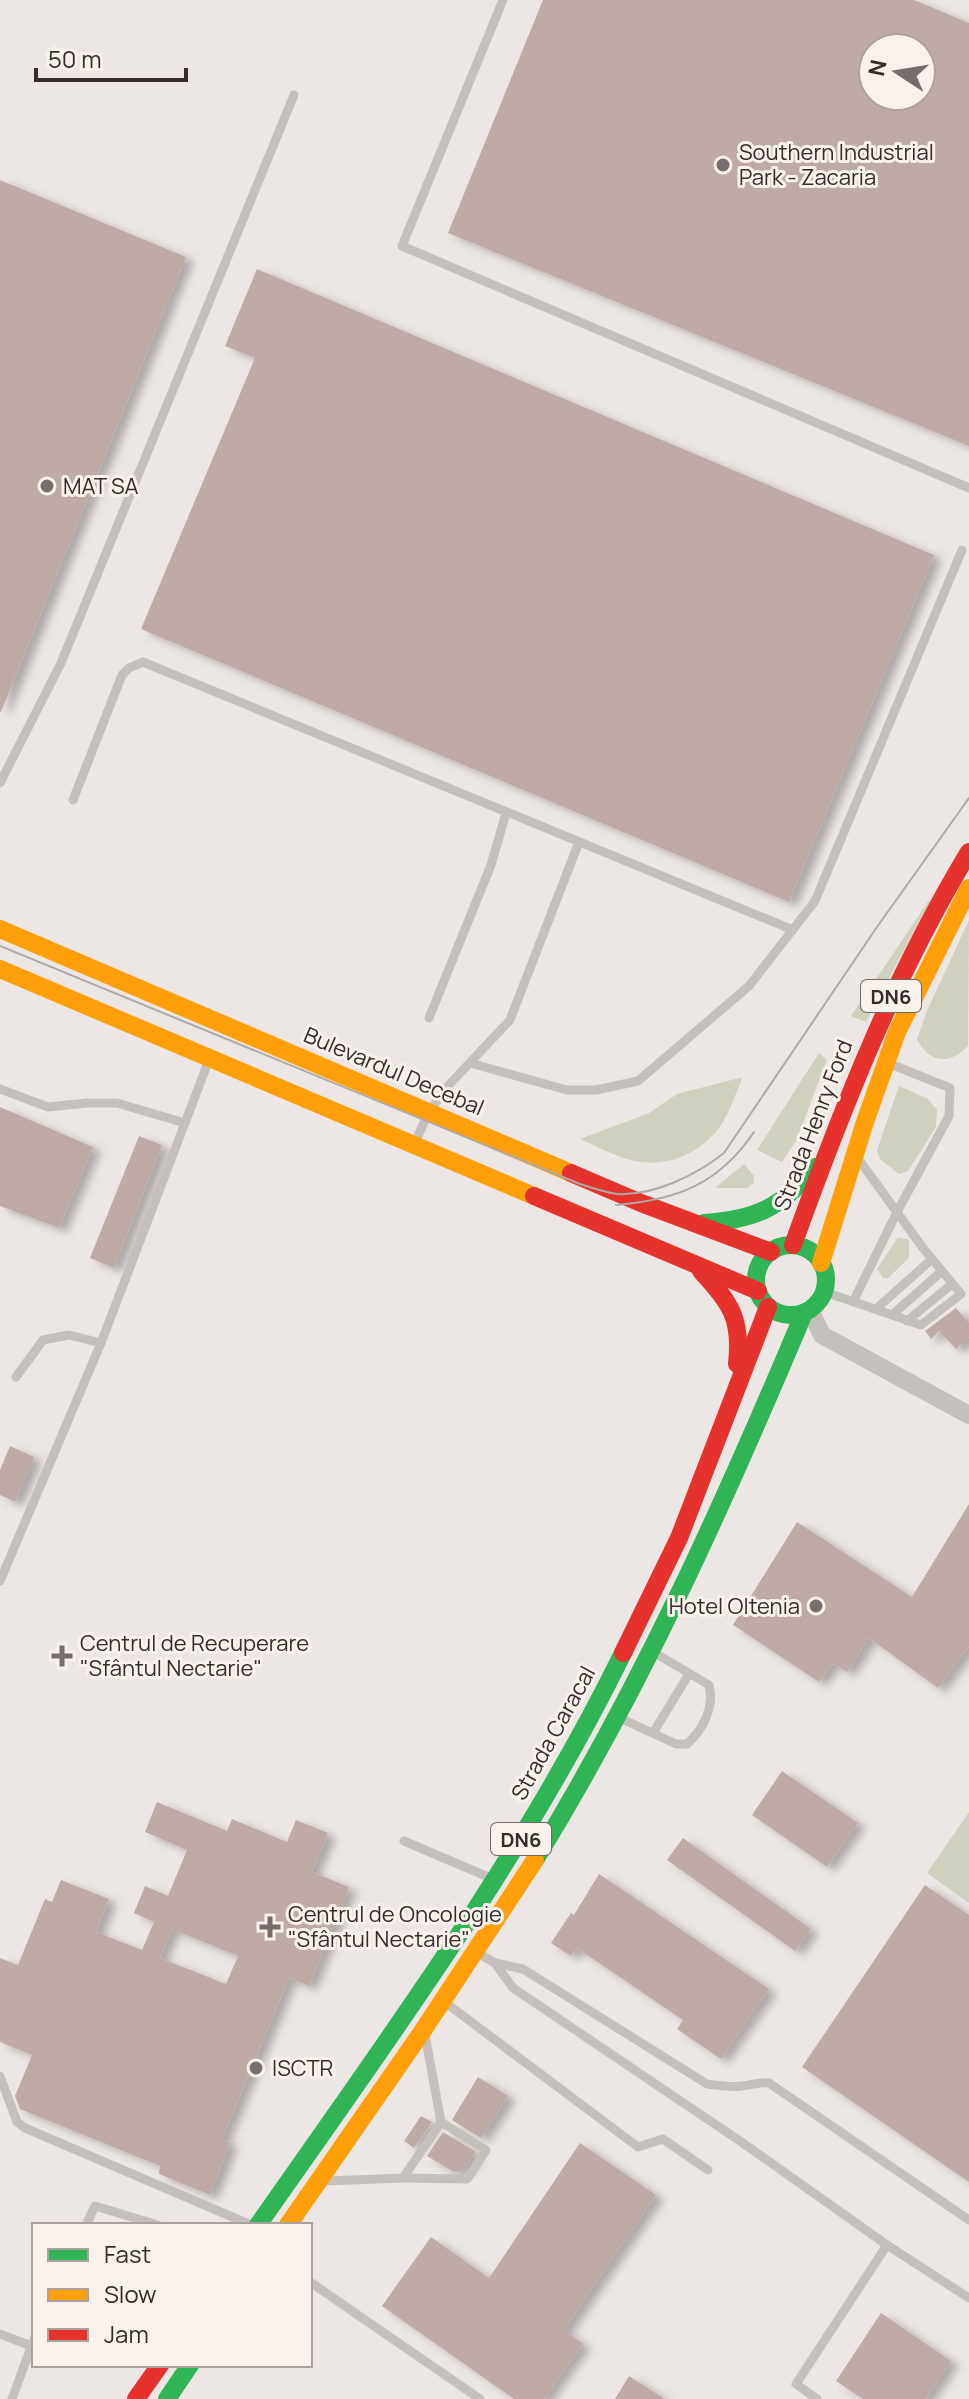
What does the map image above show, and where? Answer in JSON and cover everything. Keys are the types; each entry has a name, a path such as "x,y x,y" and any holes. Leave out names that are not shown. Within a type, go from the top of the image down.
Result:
{"main road":[{"name":"Strada Henry Ford","path":"793,1245 882,1014 926,926 969,852"},
{"name":"Strada Henry Ford","path":"821,1263 886,1062 909,1006 969,888"},
{"name":"Bulevardul Decebal","path":"0,929 688,1222 771,1252"},
{"path":"0,969 758,1291"},
{"path":"688,1222 744,1219 780,1205 830,1147"},
{"path":"807,1312 791,1316 768,1307 758,1291 758,1269 771,1252 793,1245 804,1248 821,1263"},
{"name":"DN6","path":"289,2223 476,1951 555,1828 618,1717 684,1590 807,1312 825,1292 825,1272 821,1263"},
{"path":"697,1267 738,1317 738,1355 725,1420"},
{"name":"Strada Caracal","path":"259,2223 458,1940 496,1880 604,1691 679,1538 768,1307"},
{"path":"136,2399 159,2367"},
{"path":"167,2399 189,2367"}],"street":[{"path":"807,1312 822,1335 969,1415"}],"lane":[{"path":"503,0 402,246 969,488"},
{"path":"0,783 61,663 294,95"},
{"path":"470,1063 567,1090 596,1090 638,1081 749,986 815,901 962,550"},
{"path":"73,800 122,675 143,662 793,930"},
{"path":"429,1018 491,865 506,813"},
{"path":"414,1143 429,1112 447,1087 510,1020 579,842"},
{"path":"0,1581 101,1343 210,1057"},
{"path":"853,1302 949,1116 950,1088 886,1062"},
{"path":"0,1089 48,1107 117,1103 185,1123"},
{"path":"825,1292 907,1321 952,1284 855,1154"},
{"path":"876,1309 932,1259"},
{"path":"892,1315 942,1271"},
{"path":"16,1377 43,1340 69,1335 101,1343"},
{"path":"618,1717 676,1744 687,1744 711,1707 709,1685 653,1651"},
{"path":"653,1733 689,1674"},
{"path":"404,1841 496,1880"},
{"path":"458,1940 495,1963 523,1969 707,2084 735,2086 769,2083 969,2220"},
{"path":"495,1963 513,1988 969,2298"},
{"path":"443,2001 638,2147 663,2139 708,2170"},
{"path":"403,2178 441,2122 424,2029 405,2019"},
{"path":"0,2076 17,2122 25,2128 246,2223"},
{"path":"318,2181 467,2179 486,2150 441,2122"},
{"path":"87,2223 95,2206 151,2223"},
{"path":"817,2399 796,2384 887,2245"},
{"path":"312,2283 480,2399"},
{"path":"0,2334 32,2343"},
{"path":"12,2399 32,2346"}],"green space":[{"path":"934,893 866,1022 851,1016"},
{"path":"969,920 968,1046 954,1056 940,1059 928,1053 917,1039"},
{"path":"819,1053 827,1060 796,1141 782,1162 757,1150"},
{"path":"743,1077 717,1131 684,1156 664,1162 642,1162 618,1156 580,1139 649,1113 677,1094"},
{"path":"899,1086 928,1099 937,1110 936,1127 908,1171 899,1174 880,1159 877,1150"},
{"path":"744,1164 754,1176 754,1183 747,1188 715,1188"},
{"path":"898,1237 909,1240 909,1258 888,1278 883,1278 877,1269"},
{"path":"969,1812 969,1903 927,1873"}],"building":[{"name":"Southern Industrial Park - Zacaria","path":"543,0 914,0 969,23 969,446 448,233"},
{"name":"MAT SA","path":"0,180 186,257 1,712 0,712"},
{"path":"257,269 934,555 789,902 141,629 255,358 225,346"},
{"path":"0,1107 93,1147 59,1228 0,1206"},
{"path":"139,1136 162,1145 114,1268 90,1258"},
{"path":"956,1308 969,1323 969,1337 956,1349 939,1331 931,1339 925,1331"},
{"path":"10,1446 34,1457 15,1502 0,1495 0,1470"},
{"name":"Hotel Oltenia","path":"969,1504 969,1646 938,1688 869,1638 847,1672 833,1663 819,1682 733,1625 797,1522 912,1597"},
{"path":"782,1771 858,1823 827,1867 752,1815"},
{"path":"157,1802 227,1831 232,1819 287,1842 296,1820 328,1833 312,1872 349,1887 309,1986 289,1978 222,2139 230,2143 210,2195 159,2174 160,2166 20,2109 15,2096 32,2055 0,2042 0,1958 18,1965 45,1899 52,1902 61,1880 109,1899 96,1932 142,1950 154,1922 134,1913 145,1886 168,1896 187,1850 145,1832","holes":["172,1929 238,1956 226,1984 160,1958"]},
{"path":"683,1838 811,1929 795,1951 667,1860"},
{"path":"599,1874 769,1989 721,2059 677,2029 683,2020 577,1948 571,1956 551,1943 571,1913 574,1915"},
{"path":"925,1885 969,1915 969,2182 802,2067"},
{"path":"478,2077 508,2096 481,2138 452,2120"},
{"path":"421,2116 432,2122 414,2148 404,2141"},
{"path":"443,2132 476,2152 463,2171 452,2171 427,2156"},
{"path":"580,2143 656,2195 564,2330 583,2344 544,2399 514,2399 382,2306 431,2237 489,2278"},
{"path":"881,2313 951,2361 926,2399 863,2399 836,2381"},
{"path":"629,2376 665,2399 615,2399"}],"tram line":[{"path":"0,946 580,1184 617,1194 645,1192 688,1176 724,1153 877,927 969,798"},
{"path":"616,1205 658,1199 695,1186 726,1165 754,1132"}],"traffic: fast":[{"path":"704,1223 739,1219 767,1209 791,1192 815,1167"},
{"path":"791,1245 816,1255 826,1280 816,1305 791,1315 766,1305 756,1280 766,1255 791,1245"},
{"path":"535,1860 611,1728 680,1592 804,1313"},
{"path":"259,2223 498,1875 584,1729 623,1653"},
{"path":"167,2399 189,2367"}],"traffic: slow":[{"path":"821,1263 897,1032 969,888"},
{"path":"0,929 571,1173"},
{"path":"0,969 534,1196"},
{"path":"289,2223 424,2029 535,1860"}],"traffic: jam":[{"path":"793,1245 871,1044 917,947 969,852"},
{"path":"571,1173 771,1252"},
{"path":"534,1196 758,1291"},
{"path":"701,1271 727,1303 736,1323 737,1364"},
{"path":"623,1653 679,1538 768,1307"},
{"path":"136,2399 159,2367"}],"place":[{"name":"Southern Industrial Park - Zacaria","path":"723,165"},
{"name":"MAT SA","path":"47,486"},
{"name":"Hotel Oltenia","path":"816,1606"},
{"name":"Centrul de Recuperare \"Sfântul Nectarie\"","path":"62,1656"},
{"name":"Centrul de Oncologie \"Sfântul Nectarie\"","path":"270,1927"},
{"name":"ISCTR","path":"256,2068"}]}
